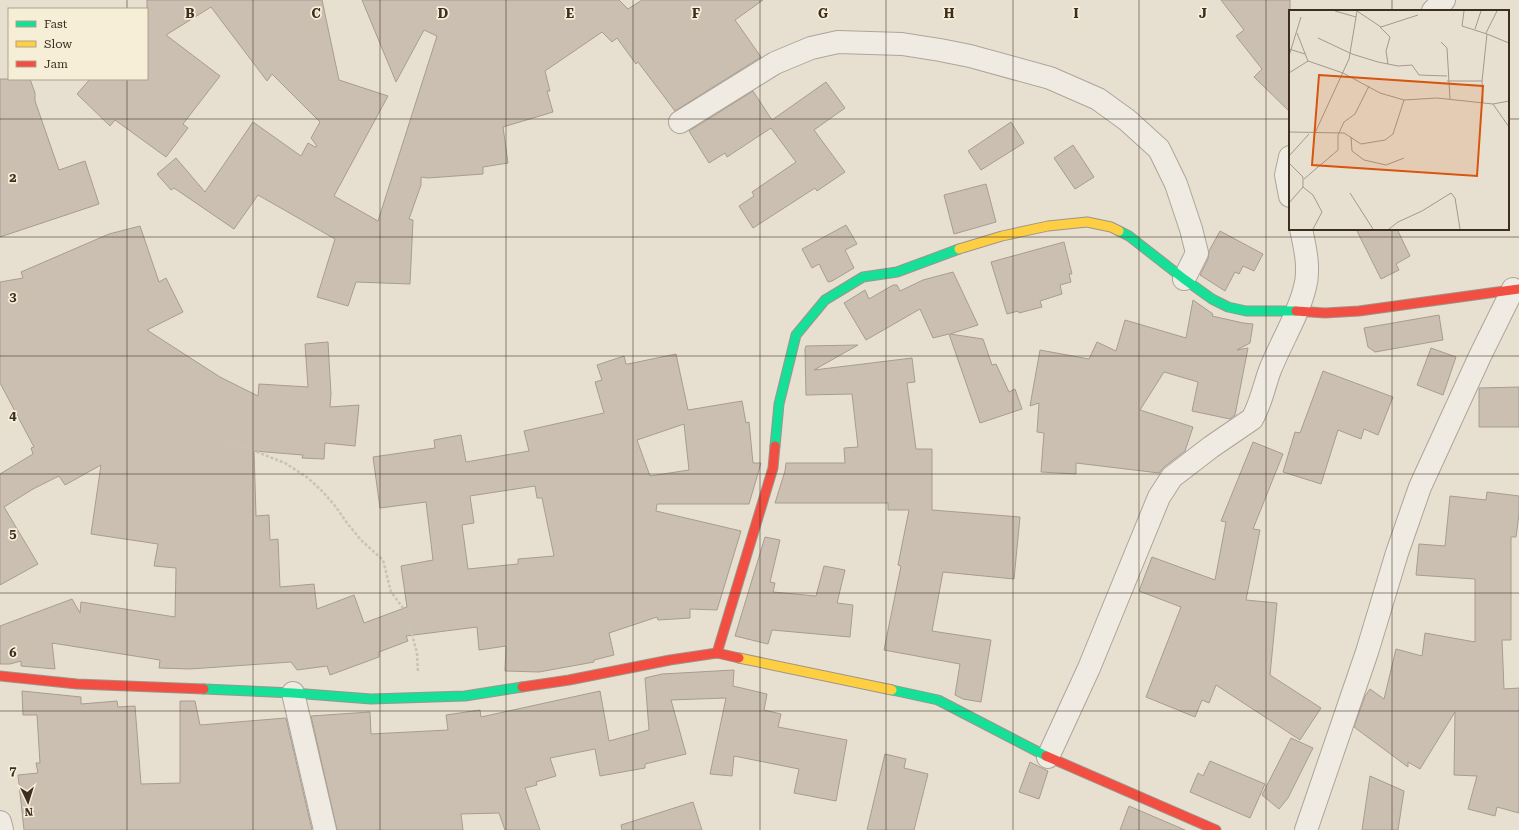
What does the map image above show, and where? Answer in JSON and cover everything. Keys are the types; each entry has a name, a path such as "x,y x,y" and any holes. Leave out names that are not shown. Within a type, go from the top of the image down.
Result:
{"street":[{"path":"1434,10 1444,0"},
{"path":"680,122 775,63 811,48 838,42 902,44 932,49 970,56 1050,78 1098,99 1127,120 1159,149 1176,184 1191,229 1197,253 1184,279"},
{"path":"1289,162 1286,175 1289,191"},
{"path":"717,653 773,468 779,404 796,335 825,300 863,277 897,272 973,244 1002,236 1048,226 1087,222 1112,227 1129,236 1212,299 1228,307 1246,311 1296,311 1325,313 1359,311 1516,289"},
{"path":"1048,756 1089,668 1159,497 1172,477 1210,447 1252,419 1256,412 1270,370 1296,311 1305,286 1305,245 1301,230"},
{"path":"1306,830 1367,652 1397,553 1420,487 1480,356 1516,289"},
{"path":"0,676 77,684 293,693 371,699 419,698 465,696 569,680 670,660 717,653 938,700 1048,756 1216,830"},
{"path":"293,693 325,830"},
{"path":"0,822 2,830"}],"path":[{"path":"224,439 285,463 308,478 336,508 361,540 383,560 390,592 406,612 417,653 419,698"}],"building":[{"path":"147,0 322,0 339,80 388,96 334,196 378,221 437,36 424,30 396,82 362,0 619,0 628,9 642,0 763,0 735,20 761,57 675,111 638,62 636,64 617,38 612,42 602,32 545,71 550,91 547,91 553,112 503,127 508,163 483,167 483,174 428,178 421,177 421,185 409,219 413,220 410,284 356,282 348,306 317,297 335,239 258,195 234,229 174,188 171,190 157,174 176,158 205,192 253,122 301,156 308,143 315,147 317,146 311,138 320,122 272,74 267,81 211,7 166,35 220,76 183,124 188,128 166,157 115,120 110,126 77,94 89,80 148,80"},
{"path":"1221,0 1290,0 1289,111 1254,77 1262,69 1236,36 1244,30"},
{"path":"0,79 30,80 35,93 35,101 59,170 85,161 99,204 0,237"},
{"path":"826,82 845,108 814,130 845,172 817,191 815,188 753,228 739,206 754,196 752,192 796,162 771,128 727,157 725,153 709,163 689,131 753,91 772,120"},
{"path":"1011,122 1024,143 981,170 968,151"},
{"path":"1073,145 1094,177 1075,189 1054,158"},
{"path":"986,184 996,222 954,234 944,195"},
{"path":"846,225 857,244 845,250 854,268 828,282 819,264 812,268 802,249"},
{"path":"140,226 159,282 166,278 183,312 147,330 220,377 258,396 259,384 308,387 305,344 328,342 331,394 330,407 359,405 355,446 325,443 324,459 302,458 303,455 254,451 256,516 269,515 270,540 278,539 280,587 314,584 317,609 354,595 364,623 407,607 401,566 433,560 426,502 380,508 373,457 435,448 434,440 461,435 466,462 529,451 524,431 604,413 595,382 602,380 597,365 624,356 626,364 628,364 676,354 688,410 742,401 746,423 749,422 753,463 761,463 749,504 657,504 656,511 741,531 717,610 690,609 690,618 658,620 657,617 609,633 614,655 594,660 594,662 539,672 505,671 506,646 479,650 477,627 406,636 408,641 379,652 379,657 330,675 327,666 297,670 291,662 190,669 159,668 160,660 52,643 55,669 21,666 21,661 10,664 0,664 0,626 72,599 80,613 81,602 175,617 176,568 154,566 158,544 91,534 101,465 65,485 59,476 33,489 4,507 38,564 0,585 0,474 33,454 31,448 34,447 0,383 0,282 23,278 21,272 109,234","holes":["684,424 689,470 650,476 637,440","535,486 537,498 542,498 554,556 518,559 518,564 468,569 462,525 474,523 470,496"]},
{"path":"1356,230 1397,230 1410,256 1396,264 1399,270 1381,279"},
{"path":"1220,231 1263,254 1254,271 1243,266 1239,274 1235,272 1225,291 1200,275 1208,259 1209,251"},
{"path":"1064,242 1072,274 1069,274 1071,282 1060,285 1062,294 1040,301 1042,307 1019,313 1018,311 1007,314 991,262"},
{"path":"953,272 978,325 950,334 983,339 992,365 996,364 1009,392 1015,389 1022,409 980,423 949,334 933,338 920,309 866,340 844,303 865,290 869,299 893,285 897,285 900,291 923,280"},
{"path":"1193,300 1213,314 1212,316 1253,324 1250,343 1237,350 1248,348 1235,415 1230,419 1192,411 1198,382 1164,372 1140,410 1193,427 1185,451 1164,467 1159,473 1076,463 1076,474 1041,472 1044,433 1037,432 1039,403 1030,406 1040,350 1089,359 1097,342 1116,351 1125,320 1186,338"},
{"path":"1439,315 1443,340 1375,352 1368,347 1364,328"},
{"path":"858,345 814,370 912,358 915,382 907,383 916,449 932,449 932,510 1020,517 1014,579 943,572 932,631 991,640 981,702 963,699 955,695 960,664 884,650 901,566 898,565 909,510 888,510 888,503 775,503 786,463 845,463 844,448 858,447 852,394 806,395 805,349 806,346"},
{"path":"1431,348 1456,357 1443,395 1417,385"},
{"path":"1323,371 1393,397 1378,435 1364,429 1361,439 1338,430 1321,484 1283,472 1295,432 1300,433"},
{"path":"1519,387 1519,427 1479,427 1479,388"},
{"path":"1253,442 1283,454 1253,529 1260,530 1246,600 1277,603 1270,675 1321,708 1300,740 1216,685 1209,703 1202,700 1195,717 1146,697 1181,607 1139,591 1152,557 1215,580 1226,522 1221,521"},
{"path":"1487,492 1519,496 1519,514 1516,537 1511,537 1511,640 1502,640 1504,689 1519,688 1519,813 1497,807 1495,816 1468,809 1477,776 1454,775 1455,712 1420,769 1408,762 1408,767 1354,727 1365,696 1370,689 1384,699 1396,649 1422,656 1425,633 1475,642 1475,579 1416,575 1419,544 1445,546 1450,496 1486,500"},
{"path":"765,537 780,540 770,582 775,583 773,592 816,596 824,566 845,570 837,603 853,605 850,637 772,630 768,644 735,636"},
{"path":"734,670 733,686 767,694 764,710 781,714 778,727 847,740 836,801 794,793 799,769 734,756 732,776 710,774 726,698 671,700 686,754 645,764 645,768 600,776 595,749 550,758 556,776 536,782 537,785 525,788 540,830 505,830 499,813 461,814 463,830 337,830 311,716 370,712 371,734 448,730 446,715 480,710 481,717 600,691 609,741 649,730 645,678 662,674"},
{"path":"22,691 81,697 81,704 117,701 118,707 135,706 141,784 180,783 180,701 195,701 200,725 286,718 312,830 24,830 18,775 38,773 36,763 40,763 37,715 23,715"},
{"path":"1291,738 1313,748 1288,798 1279,809 1262,795"},
{"path":"885,754 906,759 904,768 928,774 914,830 867,830"},
{"path":"1210,761 1265,784 1250,818 1190,792 1198,773 1203,776"},
{"path":"1030,762 1048,771 1039,799 1019,792"},
{"path":"1370,776 1404,791 1398,830 1362,830"},
{"path":"693,802 702,830 622,830 621,825"},
{"path":"1129,806 1185,830 1120,830"}],"traffic: fast":[{"path":"1119,231 1129,236 1212,299 1228,307 1246,311 1296,311"},
{"path":"775,446 779,404 796,335 825,300 863,277 897,272 959,249"},
{"path":"204,689 293,693 371,699 465,696 522,687"},
{"path":"892,690 938,700 1046,756"}],"traffic: slow":[{"path":"959,249 1002,236 1048,226 1087,222 1111,227 1119,231"},
{"path":"739,658 892,690"}],"traffic: jam":[{"path":"1296,311 1325,313 1359,311 1519,289"},
{"path":"717,653 773,468 775,446"},
{"path":"522,687 717,653 739,658"},
{"path":"0,676 77,684 204,689"},
{"path":"1046,756 1216,830"}]}
